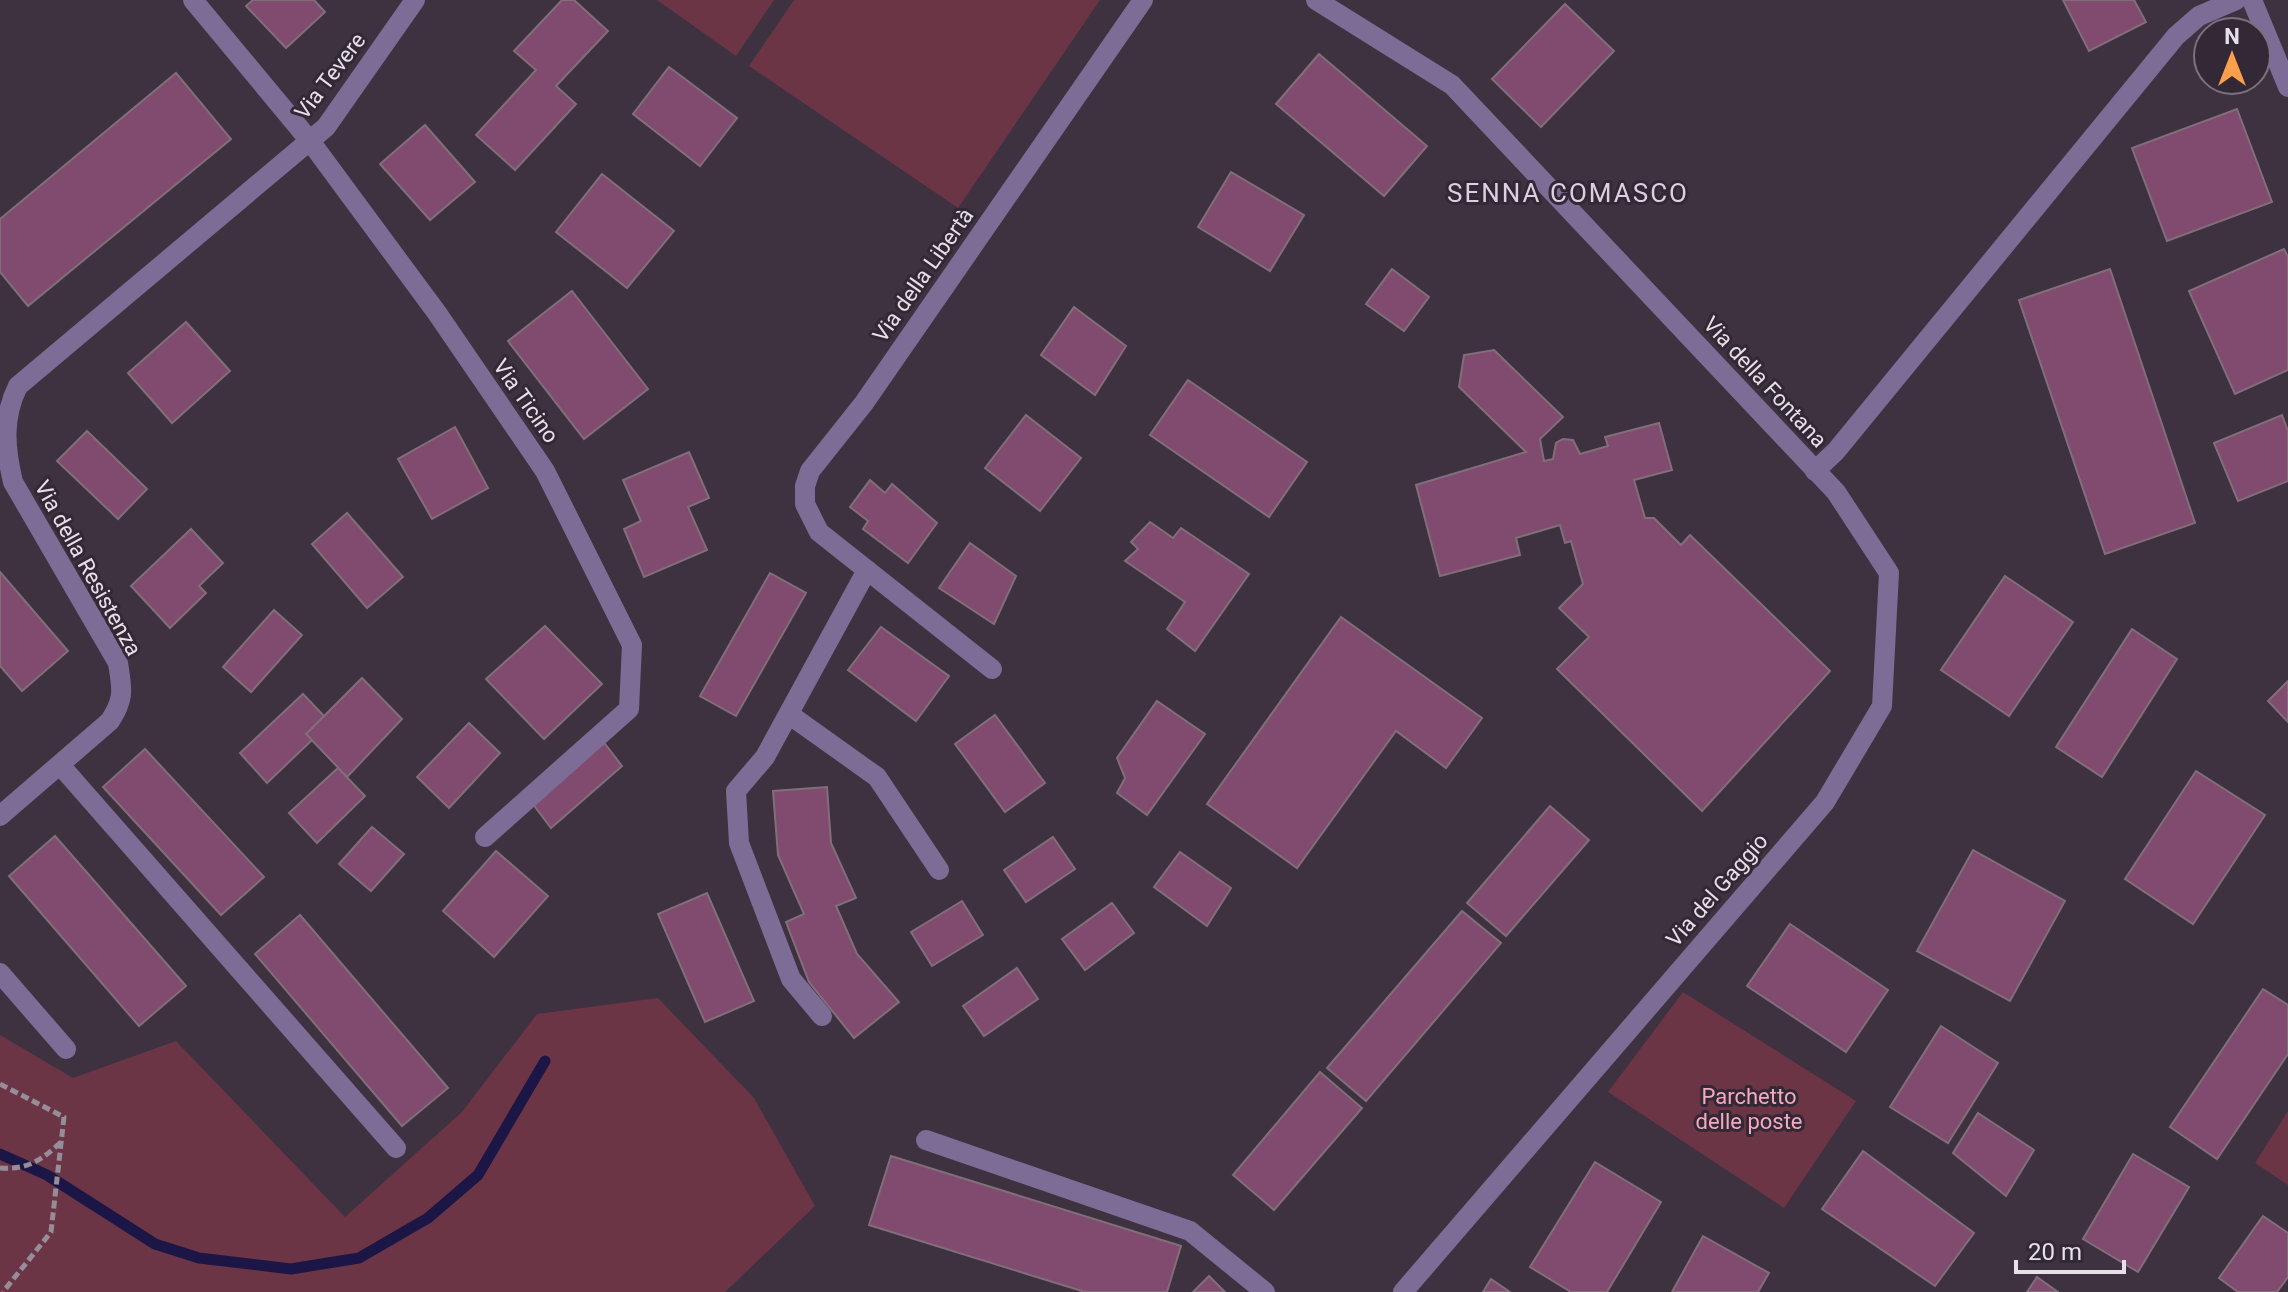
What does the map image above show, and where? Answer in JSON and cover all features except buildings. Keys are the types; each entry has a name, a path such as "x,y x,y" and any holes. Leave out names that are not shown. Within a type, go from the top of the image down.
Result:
{"street":[{"name":"Via Ticino","path":"193,0 310,141 437,313 545,471 632,645 629,709 485,837"},
{"name":"Via Tevere","path":"310,141 326,127 415,0"},
{"name":"Via della Libertà","path":"992,669 819,532 812,521 805,495 810,471 864,403 1143,0"},
{"name":"Via della Fontana","path":"1316,0 1452,85 1815,471 1836,451 2176,36 2199,16 2236,0"},
{"path":"2252,0 2288,87"},
{"name":"Via della Resistenza","path":"0,816 110,721 121,704 118,663 13,482 7,455 8,406 18,386 310,141"},
{"name":"Via del Gaggio","path":"1403,1292 1825,802 1882,706 1889,573 1836,492 1815,471"},
{"path":"822,1016 791,979 739,843 736,791 765,757 790,715 867,570"},
{"path":"790,715 877,777 939,870"},
{"path":"60,765 396,1148"},
{"path":"0,973 66,1049"},
{"path":"926,1140 1190,1231 1265,1292"}],"path":[{"path":"0,1084 64,1117 51,1232 3,1292"},
{"path":"0,1168 19,1169 43,1159 62,1141"}],"green space":[{"path":"657,0 774,0 736,56"},
{"path":"794,0 1100,0 958,208 749,66"},
{"name":"Parchetto delle poste","path":"1683,992 1856,1101 1784,1208 1608,1092"},
{"path":"658,998 754,1098 815,1206 725,1292 0,1292 0,1035 73,1078 176,1041 345,1217 462,1112 537,1014"},
{"path":"2288,1111 2288,1185 2255,1163"}],"waterway":[{"path":"0,1154 47,1175 155,1244 199,1258 291,1269 359,1258 428,1218 478,1175 545,1061"}],"district":[{"name":"SENNA COMASCO","path":"1568,193"}]}
